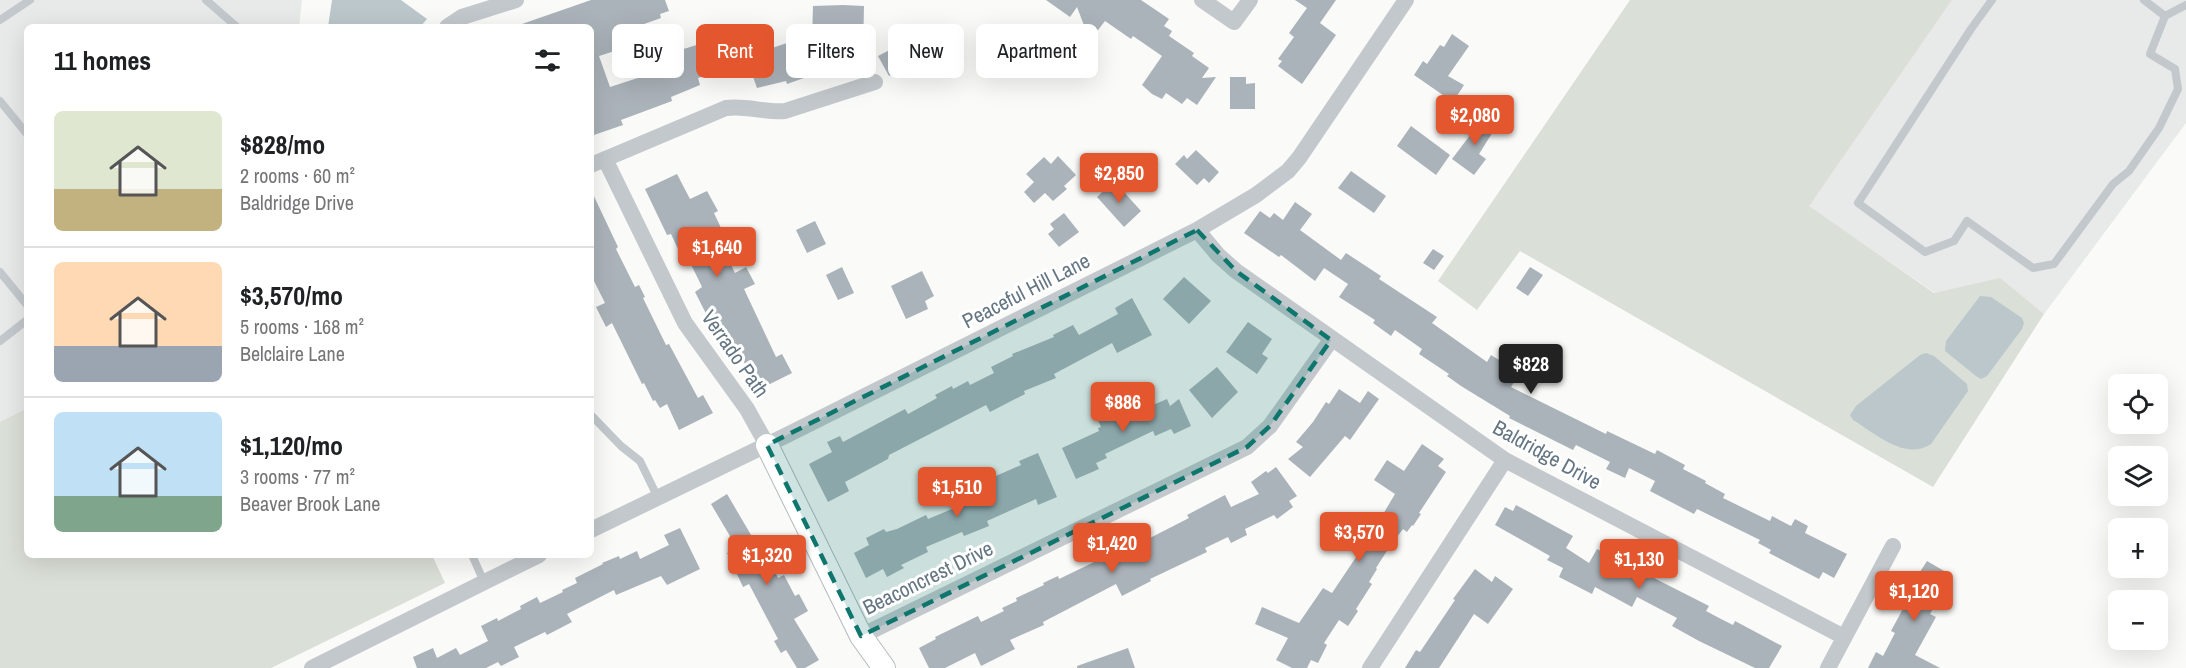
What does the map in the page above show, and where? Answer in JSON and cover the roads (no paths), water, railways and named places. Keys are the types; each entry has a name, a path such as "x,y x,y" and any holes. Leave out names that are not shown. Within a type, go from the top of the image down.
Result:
{"street":[{"path":"452,24 462,17 516,0"},
{"path":"1202,0 1234,22 1250,0"},
{"name":"Peaceful Hill Lane","path":"594,529 767,445 1197,230 1256,195 1288,171 1314,138 1406,0"},
{"path":"598,162 726,108 785,111 875,82"},
{"name":"Verrado Path","path":"598,162 685,323 747,409 767,445"},
{"name":"Baldridge Drive","path":"1197,230 1218,255 1236,271 1331,340 1505,460 1844,637"},
{"name":"Beaconcrest Drive","path":"861,636 1247,447 1270,426 1331,340"},
{"path":"767,445 861,636 884,668"},
{"path":"1370,668 1505,460"},
{"path":"1828,668 1893,546"},
{"path":"312,668 533,558"}],"lane":[{"path":"0,20 30,0"},
{"path":"206,0 234,24"},
{"path":"1992,0 1858,203 1925,252 1954,241 1967,221 2033,268 2054,264 2113,184 2129,171 2159,128 2178,89 2175,69 2150,54 2165,16 2186,5"},
{"path":"2144,0 2165,16"},
{"path":"0,101 24,130"},
{"path":"0,272 24,302"},
{"path":"0,341 24,322"},
{"path":"594,418 621,446 640,460 658,498"},
{"path":"473,558 484,582"}]}
